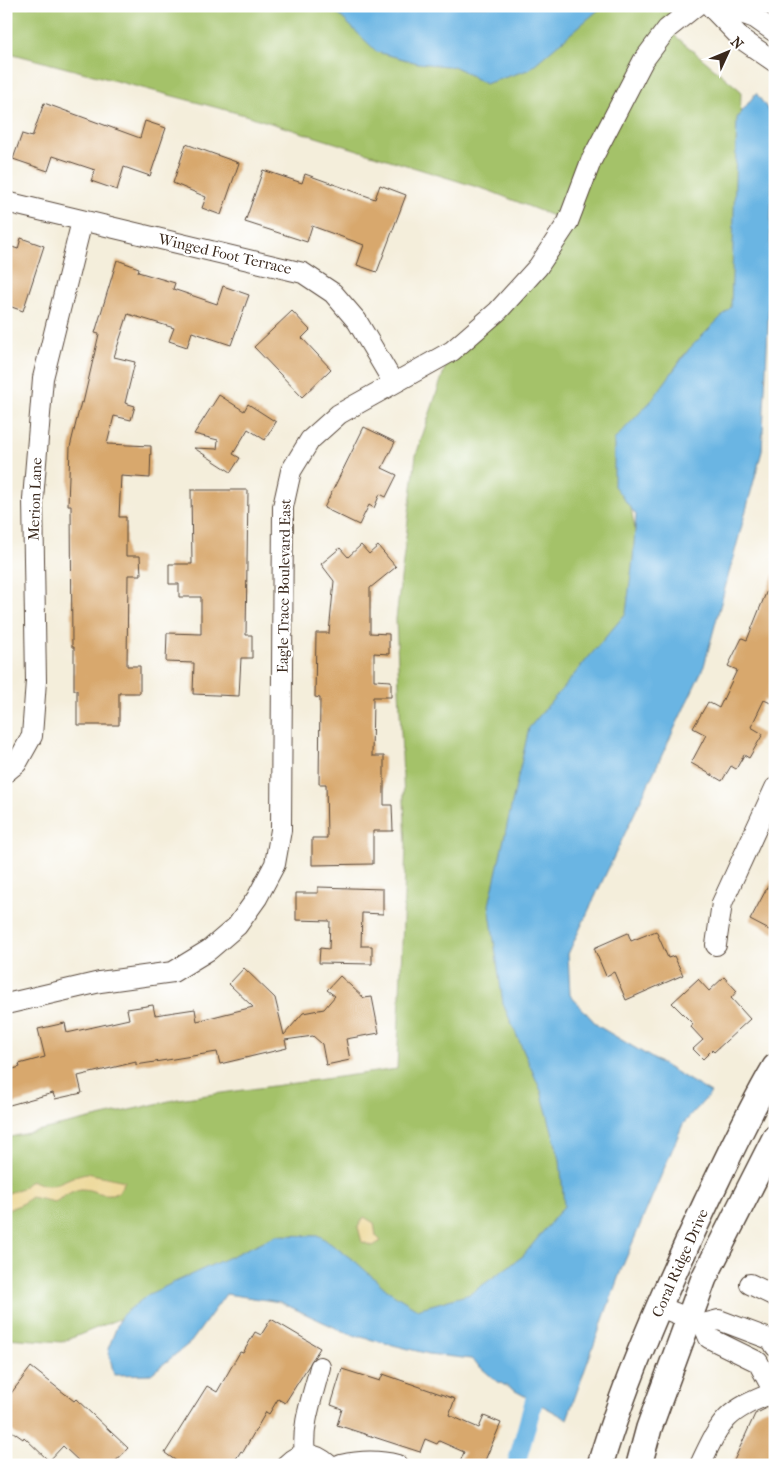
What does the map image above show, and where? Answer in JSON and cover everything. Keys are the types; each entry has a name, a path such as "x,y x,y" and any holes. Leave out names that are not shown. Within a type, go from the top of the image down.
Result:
{"main road":[{"name":"Coral Ridge Drive","path":"600,1465 616,1410 680,1258 741,1130 775,1067"},
{"name":"Coral Ridge Drive","path":"638,1465 649,1428 696,1321 704,1278 775,1138"}],"street":[{"name":"Eagle Trace Boulevard East","path":"6,1004 100,982 173,972 209,950 237,926 257,898 275,864 281,830 283,507 291,472 310,440 339,414 393,382 452,351 498,311 538,267 568,222 591,161 643,61 667,29 696,6"},
{"path":"710,6 743,40 775,62"},
{"path":"722,6 755,18 775,32"},
{"name":"Winged Foot Terrace","path":"6,202 303,273 333,292 357,321 393,382"},
{"name":"Merion Lane","path":"6,772 18,764 32,736 36,681 33,499 43,378 82,221"},
{"path":"716,945 722,903 775,788"},
{"path":"750,1284 775,1296"},
{"path":"660,1307 696,1321 719,1320 772,1340 775,1346"},
{"path":"696,1321 709,1338 758,1362 774,1392 733,1410 716,1432 700,1465"},
{"path":"305,1455 303,1442 305,1418 320,1367"},
{"path":"286,1465 300,1455 316,1454 329,1465"},
{"path":"341,1465 356,1462 386,1462 396,1465"}],"green space":[{"path":"6,6 672,6 667,29 741,91 734,304 683,356 650,407 618,440 655,634 520,1017 623,1220 464,1323 217,1279 62,1342 6,1338 6,1138 178,1099 397,1069 406,846 396,619 416,455 448,359 568,222 490,191 245,115 6,52"}],"sand":[{"path":"87,1173 125,1181 118,1193 106,1194 81,1189 71,1192 55,1202 31,1197 20,1205 6,1210 6,1194 22,1188 31,1180 47,1185"},
{"path":"364,1217 374,1223 376,1236 381,1241 373,1246 362,1242 358,1227"}],"water":[{"path":"330,6 603,6 528,70 485,84 456,67 418,63 377,52"},
{"path":"756,93 774,118 768,328 762,451 704,666 568,954 570,995 598,1026 711,1093 683,1124 621,1270 567,1419 495,1380 471,1359 429,1354 349,1334 280,1302 226,1294 191,1342 151,1374 114,1375 108,1349 121,1316 149,1294 277,1235 320,1236 356,1262 387,1290 417,1309 470,1294 523,1256 564,1206 560,1160 541,1091 503,1004 489,905 529,728 626,613 636,515 614,486 614,440 652,400 689,349 731,307 737,118"}],"building":[{"path":"44,103 140,138 145,121 166,128 150,176 124,167 117,190 91,181 95,170 53,156 48,171 13,159 22,134 32,137"},
{"path":"186,144 239,163 221,215 202,208 206,197 173,183"},
{"path":"263,170 302,183 305,174 375,199 380,185 406,195 377,272 357,265 364,245 312,226 307,242 245,222"},
{"path":"21,238 44,246 23,311 6,305 6,245 18,249"},
{"path":"117,260 139,268 138,272 175,283 173,289 217,304 223,286 249,295 231,345 192,332 187,347 169,341 174,328 128,314 114,357 135,362 125,403 135,406 131,420 114,416 107,444 151,446 150,478 121,476 119,517 126,517 126,556 140,556 141,575 128,575 127,666 140,666 140,693 119,693 119,725 77,725 77,690 74,690 74,647 72,647 71,505 68,505 70,447 81,402 83,403 99,334 95,333"},
{"path":"292,311 310,330 302,338 331,369 302,397 254,347"},
{"path":"219,395 244,411 248,404 276,422 265,440 248,429 233,454 240,458 231,472 194,448 217,449 218,440 194,434"},
{"path":"364,427 395,442 382,468 397,475 386,497 380,494 374,508 369,505 359,525 324,508"},
{"path":"191,490 248,490 246,635 252,635 252,658 241,658 239,696 193,694 194,663 166,662 167,633 201,634 201,597 179,597 179,584 169,584 169,564 192,564"},
{"path":"361,545 369,554 378,546 396,567 370,588 370,633 389,634 389,654 374,653 374,680 391,681 391,697 373,697 372,756 384,756 384,805 392,805 393,831 373,831 373,864 312,865 312,838 327,838 326,784 319,784 320,698 315,697 316,633 329,633 334,581 321,564 340,548 348,557"},
{"path":"774,573 775,705 764,700 751,727 763,734 749,758 744,755 736,769 731,766 722,781 691,763 706,735 693,728 708,702 719,708 737,670 728,666 742,638 747,640"},
{"path":"775,873 775,933 750,920"},
{"path":"318,887 383,889 383,914 362,913 361,946 372,946 372,964 319,963 320,948 329,949 330,921 296,920 296,893 318,893"},
{"path":"656,931 668,958 674,956 683,975 626,1000 614,972 606,976 594,948 628,933 631,941"},
{"path":"244,968 275,998 284,1035 303,1013 324,1009 335,996 327,990 340,976 364,998 372,997 379,1033 346,1039 350,1060 326,1065 322,1044 313,1036 285,1040 287,1048 220,1064 217,1052 136,1065 136,1062 78,1076 82,1093 55,1099 53,1093 6,1106 6,1071 20,1067 19,1064 45,1057 38,1029 65,1023 67,1033 129,1019 127,1009 153,1005 155,1015 195,1009 197,1021 253,1007 229,984"},
{"path":"724,977 737,991 731,998 750,1019 714,1052 712,1050 703,1059 693,1049 703,1040 691,1027 693,1024 672,1003 698,979 709,991"},
{"path":"271,1319 320,1348 285,1403 278,1399 269,1414 266,1412 243,1452 241,1451 232,1465 182,1465 165,1453 207,1386 217,1392 240,1352 243,1353 255,1332 261,1335"},
{"path":"31,1367 74,1401 76,1399 128,1448 112,1465 83,1465 63,1446 49,1461 24,1437 23,1439 6,1427 6,1400"},
{"path":"342,1369 380,1381 383,1374 455,1399 449,1415 479,1428 484,1416 501,1423 483,1465 459,1465 464,1452 439,1441 437,1444 425,1439 420,1452 337,1425 342,1409 331,1405"},
{"path":"767,1408 775,1412 775,1465 732,1465 755,1414"}],"waterway":[{"path":"516,1465 540,1379"}]}
